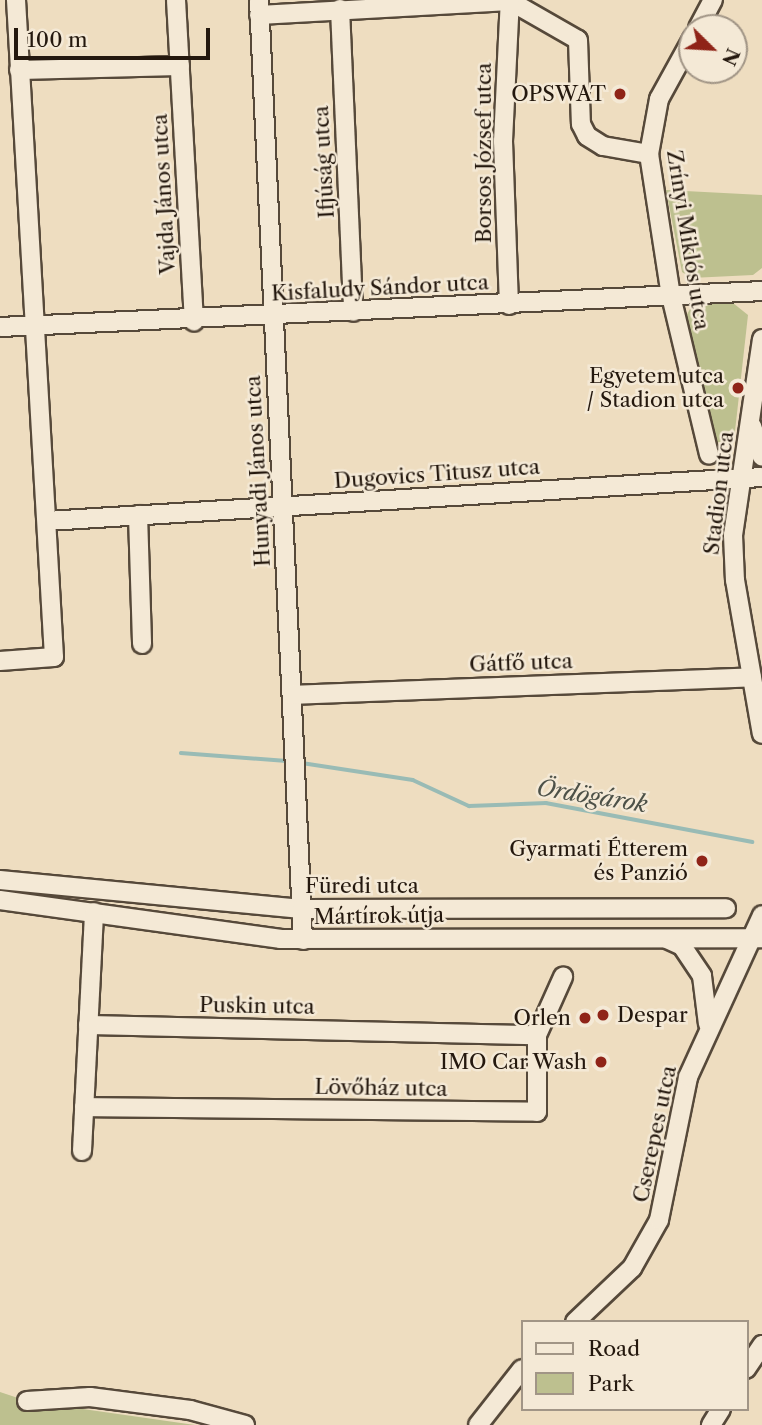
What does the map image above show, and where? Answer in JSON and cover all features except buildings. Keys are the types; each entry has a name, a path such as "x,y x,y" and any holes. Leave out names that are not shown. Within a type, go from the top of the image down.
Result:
{"street":[{"path":"0,661 54,657 16,0"},
{"name":"Vajda János utca","path":"176,0 194,321"},
{"path":"259,7 340,9 510,1 578,40 581,124 587,136 603,146 649,154"},
{"name":"Borsos József utca","path":"509,304 503,141 510,1"},
{"name":"Hunyadi János utca","path":"259,7 303,940"},
{"name":"Ifjúság utca","path":"340,9 353,312"},
{"name":"Zrínyi Miklós utca","path":"678,64 659,99 649,154 671,296 709,454"},
{"path":"19,70 180,66"},
{"name":"Kisfaludy Sándor utca","path":"0,327 194,321 762,291"},
{"name":"Stadion utca","path":"762,339 740,478 733,563 762,734"},
{"path":"751,419 762,456"},
{"name":"Dugovics Titusz utca","path":"47,521 762,477"},
{"path":"138,516 142,644"},
{"name":"Gátfő utca","path":"292,695 752,677"},
{"name":"Füredi utca","path":"0,880 302,909 726,908"},
{"name":"Mártírok útja","path":"0,900 303,940 757,938"},
{"path":"82,1151 94,912"},
{"path":"757,938 762,915"},
{"path":"664,937 682,946 702,976 708,1024"},
{"name":"Cserepes utca","path":"577,1320 632,1268 659,1220 688,1077 708,1024 757,938"},
{"name":"Lövőház utca","path":"84,1107 537,1112 537,1035 563,977"},
{"name":"Puskin utca","path":"88,1025 537,1035"},
{"path":"748,1366 762,1345"},
{"path":"478,1425 520,1372"},
{"path":"27,1401 90,1397 190,1410 245,1425"}],"green space":[{"path":"666,190 762,195 762,268 753,275 691,278 682,272"},
{"path":"694,302 733,303 748,315 734,440 713,443 685,318"},
{"path":"0,1392 27,1401 195,1425 0,1425"}],"waterway":[{"name":"Ördögárok","path":"181,753 287,761"},
{"name":"Ördögárok","path":"302,763 413,780 469,806 546,803 752,842"}],"place":[{"name":"OPSWAT","path":"620,94"},
{"name":"Egyetem utca / Stadion utca","path":"738,388"},
{"name":"Gyarmati Étterem és Panzió","path":"702,861"},
{"name":"Despar","path":"603,1015"},
{"name":"Orlen","path":"585,1018"},
{"name":"IMO Car Wash","path":"601,1062"}]}
